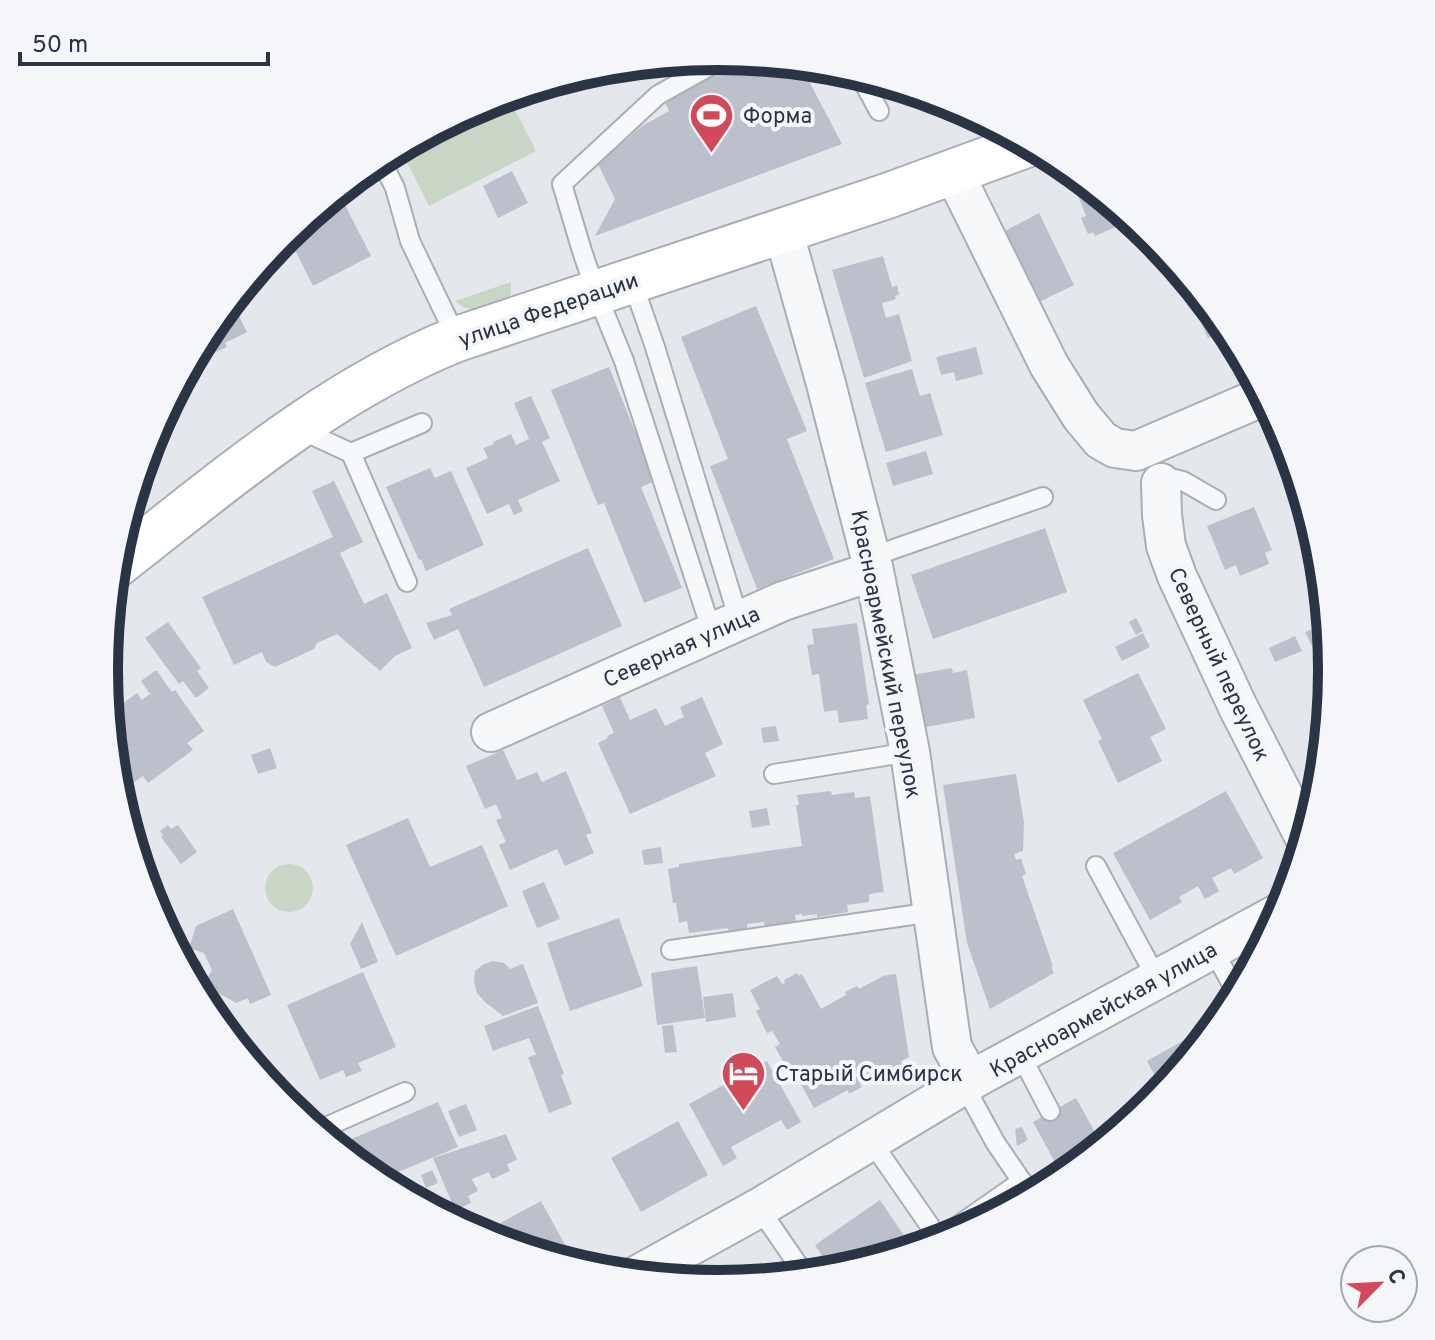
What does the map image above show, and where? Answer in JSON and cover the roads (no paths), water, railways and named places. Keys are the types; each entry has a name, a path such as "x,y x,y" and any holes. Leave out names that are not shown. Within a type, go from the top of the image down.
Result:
{"main road":[{"name":"улица Федерации","path":"129,555 246,462 393,367 457,339 954,173 1016,149"}],"street":[{"path":"954,173 1049,365 1081,416 1101,440 1115,448 1136,451 1254,400"},
{"name":"Красноармейский переулок","path":"783,230 872,564 910,752 952,1047 967,1083"},
{"name":"Северный переулок","path":"1161,483 1166,546 1177,576 1238,707 1297,823"},
{"name":"Северная улица","path":"491,732 872,564"},
{"name":"Красноармейская улица","path":"653,1266 759,1208 967,1083 1262,922"}],"lane":[{"path":"702,70 658,95 562,184 614,286 655,347 726,626"},
{"path":"867,89 879,111"},
{"path":"386,170 395,188 410,241 457,339"},
{"path":"614,286 624,361 726,626"},
{"path":"351,453 422,423"},
{"path":"296,428 351,453 407,582"},
{"path":"1161,483 1170,478 1183,481 1216,500"},
{"path":"872,564 1043,497"},
{"path":"774,774 910,752"},
{"path":"1096,866 1157,979"},
{"path":"671,950 933,912"},
{"path":"1213,949 1230,981"},
{"path":"1020,1054 1050,1111"},
{"path":"967,1083 995,1142 1024,1185"},
{"path":"328,1126 405,1092"},
{"path":"871,1141 932,1230"},
{"path":"759,1208 798,1265"}],"water":[{"path":"192,959 200,961 207,977 205,981"}],"place":[{"name":"Форма","path":"712,154"},
{"name":"Старый Симбирск","path":"744,1112"}]}
